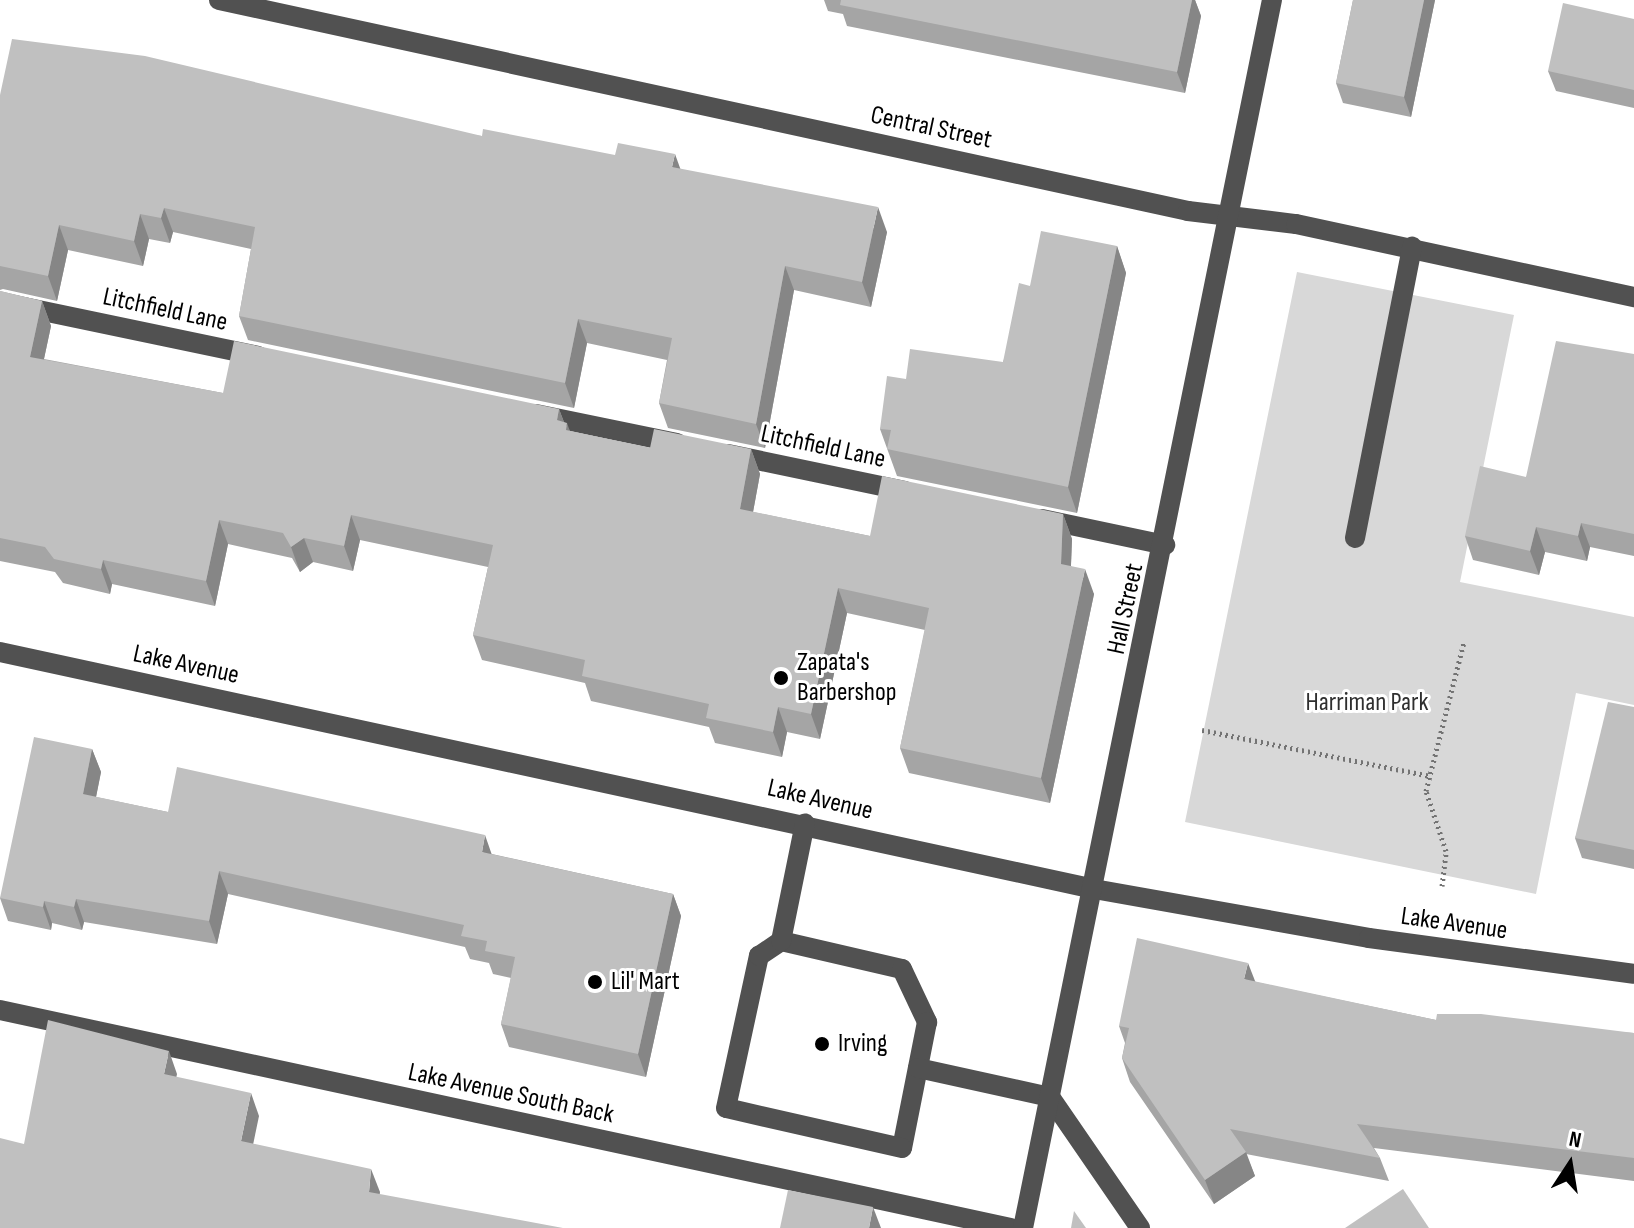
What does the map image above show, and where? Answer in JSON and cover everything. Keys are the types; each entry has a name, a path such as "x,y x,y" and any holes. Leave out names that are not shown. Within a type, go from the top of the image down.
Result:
{"street":[{"name":"Central Street","path":"219,0 1233,216 1412,247 1634,297"},
{"name":"Hall Street","path":"1023,1228 1233,216 1272,0"},
{"path":"1355,538 1412,247"},
{"name":"Litchfield Lane","path":"0,302 279,360"},
{"name":"Litchfield Lane","path":"512,409 931,496"},
{"path":"1024,516 1165,545"},
{"name":"Lake Avenue","path":"0,652 805,823 1094,889 1369,938 1634,974"},
{"path":"781,941 902,969 927,1022 902,1148 726,1108 759,956 781,941 805,823"},
{"name":"Lake Avenue South Back","path":"0,1010 1011,1228"},
{"path":"918,1068 1050,1097 1140,1228"}],"path":[{"path":"1442,886 1446,851 1426,791 1464,642"},
{"path":"1202,730 1430,776"}],"green space":[{"name":"Harriman Park","path":"1297,272 1514,315 1460,582 1634,617 1634,705 1576,693 1536,894 1185,822"}],"building":[{"path":"841,0 1192,0 1177,72 840,5"},
{"path":"1353,0 1424,0 1404,97 1336,83"},
{"path":"1563,3 1634,19 1634,90 1548,71"},
{"path":"12,39 145,56 482,136 483,129 615,155 618,143 675,154 672,167 878,207 862,282 785,266 756,424 659,403 672,338 578,319 565,383 239,316 255,227 164,208 161,218 140,214 134,241 59,225 48,276 0,266 0,95"},
{"path":"1041,231 1117,246 1068,487 887,449 891,430 880,429 887,376 906,379 910,349 1003,362 1019,283 1030,286"},
{"path":"0,291 42,301 30,357 223,393 234,341 559,409 557,420 567,423 566,430 650,448 654,429 751,449 740,509 870,536 882,476 1063,514 1061,564 1085,569 1041,778 900,748 929,608 838,588 811,714 778,707 773,732 706,718 709,704 582,676 585,660 473,635 493,545 351,515 344,546 304,538 291,547 283,533 219,520 206,581 103,560 101,569 54,559 45,547 0,538"},
{"path":"1556,341 1634,354 1634,534 1581,523 1578,536 1536,527 1530,551 1465,536 1480,466 1526,477"},
{"path":"1608,702 1634,707 1634,850 1575,838"},
{"path":"34,737 92,749 83,794 168,812 177,767 485,835 482,852 673,894 638,1054 501,1024 515,957 485,951 487,941 461,936 464,925 219,871 209,921 76,899 74,907 44,901 43,907 0,898"},
{"path":"1137,938 1248,963 1244,979 1436,1020 1437,1014 1481,1014 1634,1033 1634,1158 1357,1124 1380,1158 1230,1129 1246,1152 1205,1180 1122,1058 1129,1028 1119,1026"},
{"path":"48,1020 169,1051 164,1074 251,1093 241,1141 371,1169 369,1192 563,1228 0,1228 0,1138 24,1144"},
{"path":"1403,1189 1429,1228 1345,1228"},
{"path":"788,1190 873,1207 869,1228 780,1228"},
{"path":"1074,1211 1086,1228 1071,1228"}],"place":[{"name":"Zapata's Barbershop","path":"781,678"},
{"name":"Lil' Mart","path":"595,982"},
{"name":"Irving","path":"822,1044"}]}
